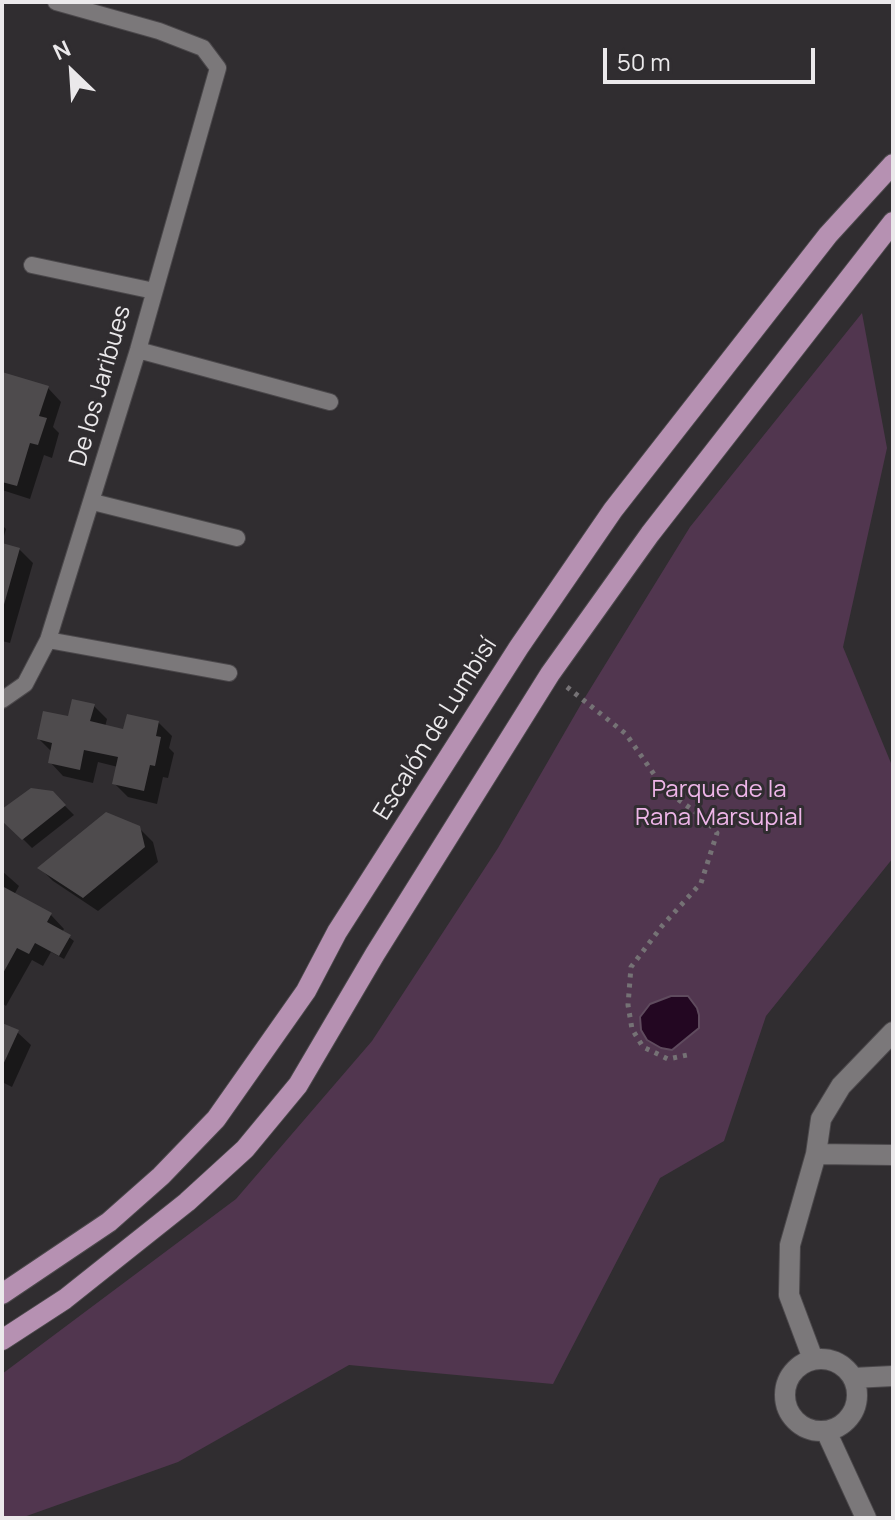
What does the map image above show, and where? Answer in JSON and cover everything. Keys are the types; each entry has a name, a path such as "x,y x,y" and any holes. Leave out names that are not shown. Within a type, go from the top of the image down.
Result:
{"main road":[{"name":"Escalón de Lumbisí","path":"2,1294 109,1222 161,1176 216,1119 306,991 337,932 431,784 526,636 613,510 828,235 893,164"},
{"path":"2,1340 65,1299 187,1202 254,1139 298,1085 375,954 550,674 650,534 893,222"}],"street":[{"path":"813,1359 789,1295 790,1245 816,1154 821,1119 841,1086 893,1032"},
{"path":"816,1154 893,1155"},
{"path":"813,1359 836,1362 853,1378 857,1389 853,1412 846,1421 826,1431 802,1426 793,1418 787,1407 787,1383 802,1364 813,1359"},
{"path":"853,1378 893,1376"},
{"path":"826,1431 866,1518"}],"lane":[{"name":"De los Jaribues","path":"2,700 25,684 48,640 93,502 218,68 203,48 159,31 56,2"},
{"path":"32,265 154,291"},
{"path":"138,350 330,402"},
{"path":"93,502 237,538"},
{"path":"48,640 229,673"}],"path":[{"path":"550,674 626,734 665,790 704,818 717,833 701,883 662,926 631,967 628,1005 632,1029 643,1047 668,1059 692,1054"}],"green space":[{"name":"Parque de la Rana Marsupial","path":"862,313 887,448 843,647 893,768 893,858 766,1016 724,1141 660,1178 553,1384 349,1365 178,1462 21,1518 2,1518 2,1374 236,1199 372,1041 498,848 584,699 690,527"}],"shaded area":[{"path":"671,996 688,996 699,1015 699,1028 672,1050 647,1040 641,1030 640,1017 650,1004"}],"building":[{"path":"2,372 49,386 39,416 47,418 38,445 30,443 17,486 2,482"},
{"path":"2,543 20,548 3,608 2,608"},
{"path":"72,699 95,704 90,721 123,729 127,714 159,721 156,736 161,737 155,766 150,765 144,791 112,784 118,757 84,750 80,770 48,763 52,743 37,739 43,711 68,716"},
{"path":"31,788 53,791 66,805 22,840 2,821 2,809"},
{"path":"106,812 140,826 145,847 83,898 37,868"},
{"path":"2,886 52,913 47,922 71,935 59,956 35,943 29,954 17,948 2,975"},
{"path":"2,1023 19,1030 2,1067"}]}
